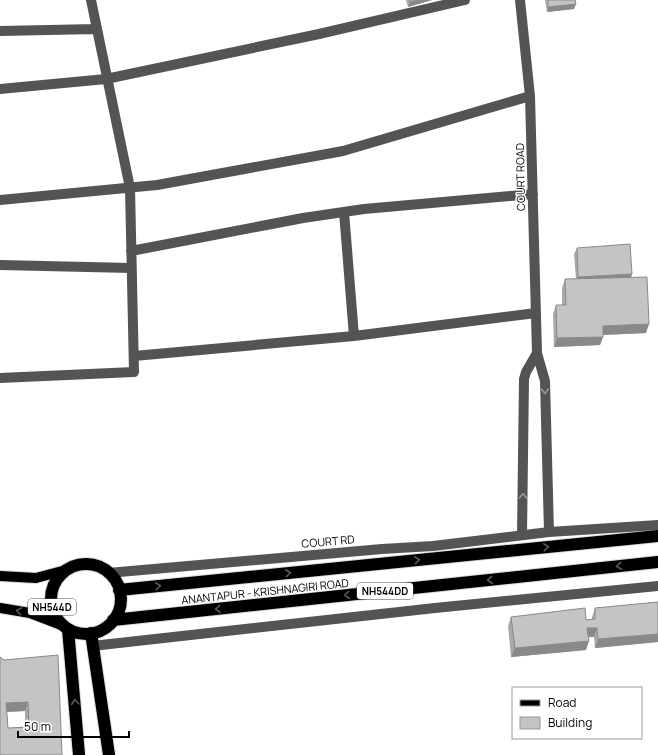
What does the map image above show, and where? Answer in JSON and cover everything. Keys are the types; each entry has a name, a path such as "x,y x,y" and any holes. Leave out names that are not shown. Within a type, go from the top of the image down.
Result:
{"highway":[{"path":"120,590 658,536"},
{"name":"ANANTAPUR - KRISHNAGIRI ROAD","path":"90,633 105,628 113,620 658,562"},
{"path":"66,570 76,565 88,564 100,567 108,572 115,580 120,590 118,611 113,620"},
{"name":"NH544D","path":"66,570 58,578 53,587 51,598 52,608 57,618 66,627 75,632 90,633"},
{"name":"NH544D","path":"66,627 79,755"},
{"path":"90,633 109,755"}],"main road":[{"path":"0,576 36,578 66,570"},
{"path":"0,608 30,613 66,627"}],"street":[{"path":"0,378 134,372 130,188 106,79 91,0"},
{"path":"0,89 106,79 297,39 465,0"},
{"name":"COURT ROAD","path":"520,0 530,96 537,353 545,381 549,532"},
{"path":"0,31 97,29"},
{"path":"0,200 157,185 343,152 530,96"},
{"path":"131,251 303,218 364,209 533,194"},
{"path":"344,212 354,336"},
{"path":"0,265 132,268"},
{"path":"134,356 354,336 536,313"},
{"path":"522,535 524,379 526,372 537,353"},
{"name":"COURT RD","path":"108,572 374,549 433,546 549,532 658,525"},
{"path":"92,646 435,608 658,586"}],"building":[{"path":"548,0 575,0 576,4 548,7"},
{"path":"630,244 632,274 578,277 577,248"},
{"path":"647,277 649,324 603,326 603,337 557,338 556,305 566,305 565,279"},
{"path":"658,602 658,634 598,639 597,628 587,628 589,641 515,648 511,617 585,608 586,620 595,619 595,608"},
{"path":"58,655 62,755 0,755 0,657 4,660","holes":["28,702 29,727 8,728 6,703"]}]}
